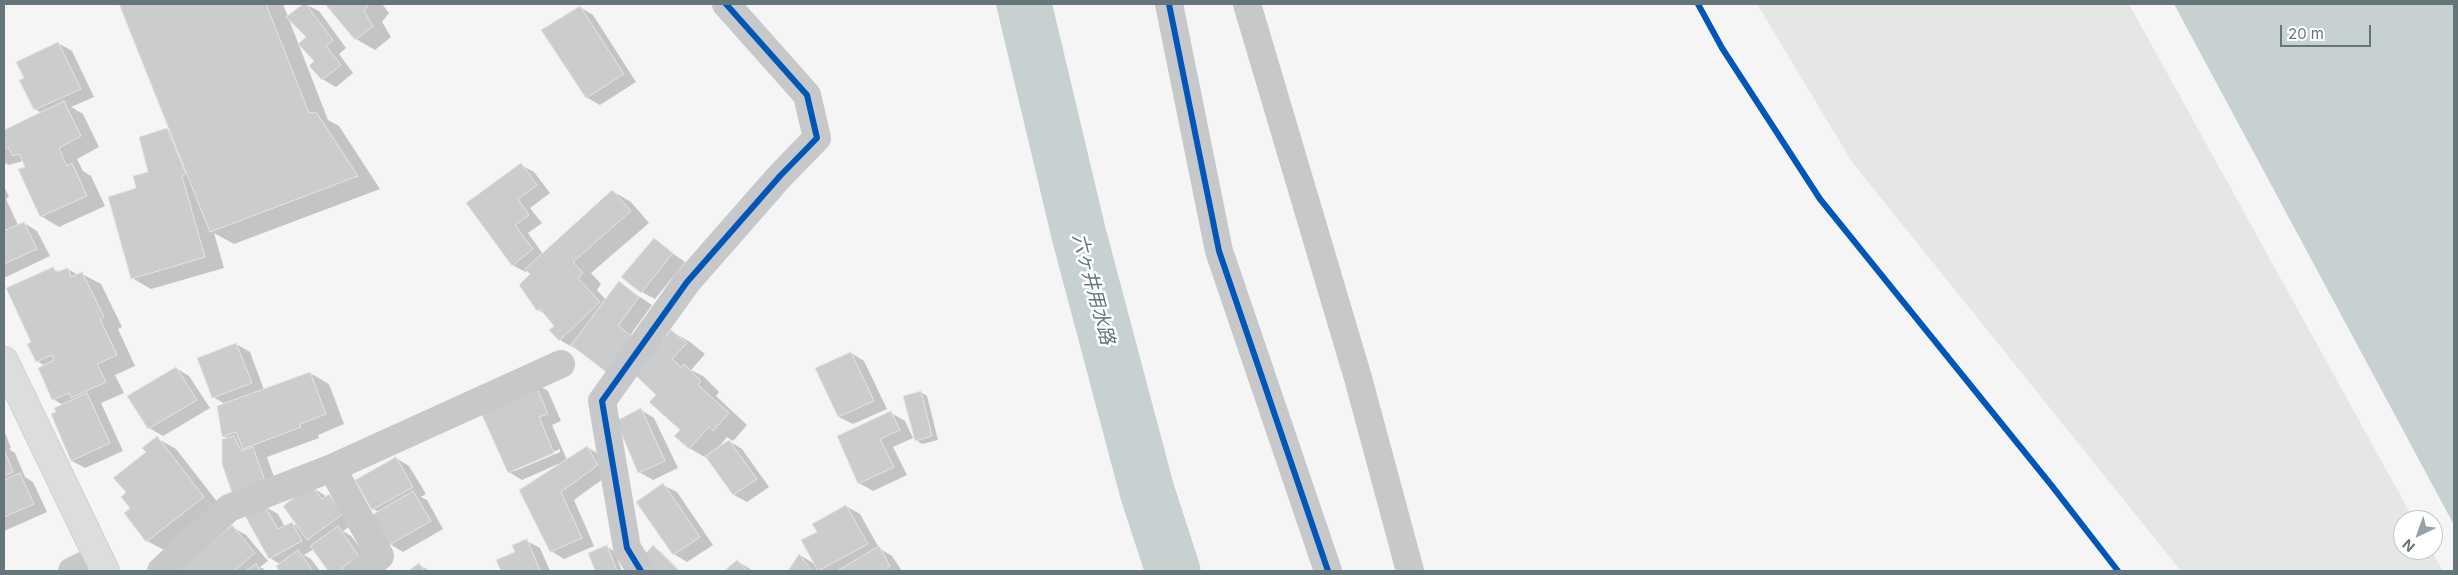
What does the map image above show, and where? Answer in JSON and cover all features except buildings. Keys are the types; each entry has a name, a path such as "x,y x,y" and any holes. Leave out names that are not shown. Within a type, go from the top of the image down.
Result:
{"main road":[{"path":"4,361 102,565"}],"street":[{"path":"640,571 627,548 602,401 688,282 780,176 817,138 806,95 726,4"},
{"path":"1169,4 1219,251 1328,571"},
{"path":"1248,4 1358,378 1410,571"},
{"path":"161,571 229,508 332,468 561,364"},
{"path":"332,468 380,556 362,571"},
{"path":"72,571 102,565"}],"shaded area":[{"path":"1757,4 2129,4 2408,510 2393,510 2393,560 2437,560 2443,571 2181,571 1852,162"},
{"path":"2174,4 2454,4 2454,525"}],"waterway":[{"name":"六ヶ井用水路","path":"1024,4 1079,235 1147,491 1173,571"}],"cycle path":[{"path":"641,571 627,548 602,401 687,282 780,176 817,138 807,95 726,4"},
{"path":"1169,4 1219,251 1328,571"},
{"path":"1698,4 1722,48 1820,199 2052,486 2118,571"}]}
